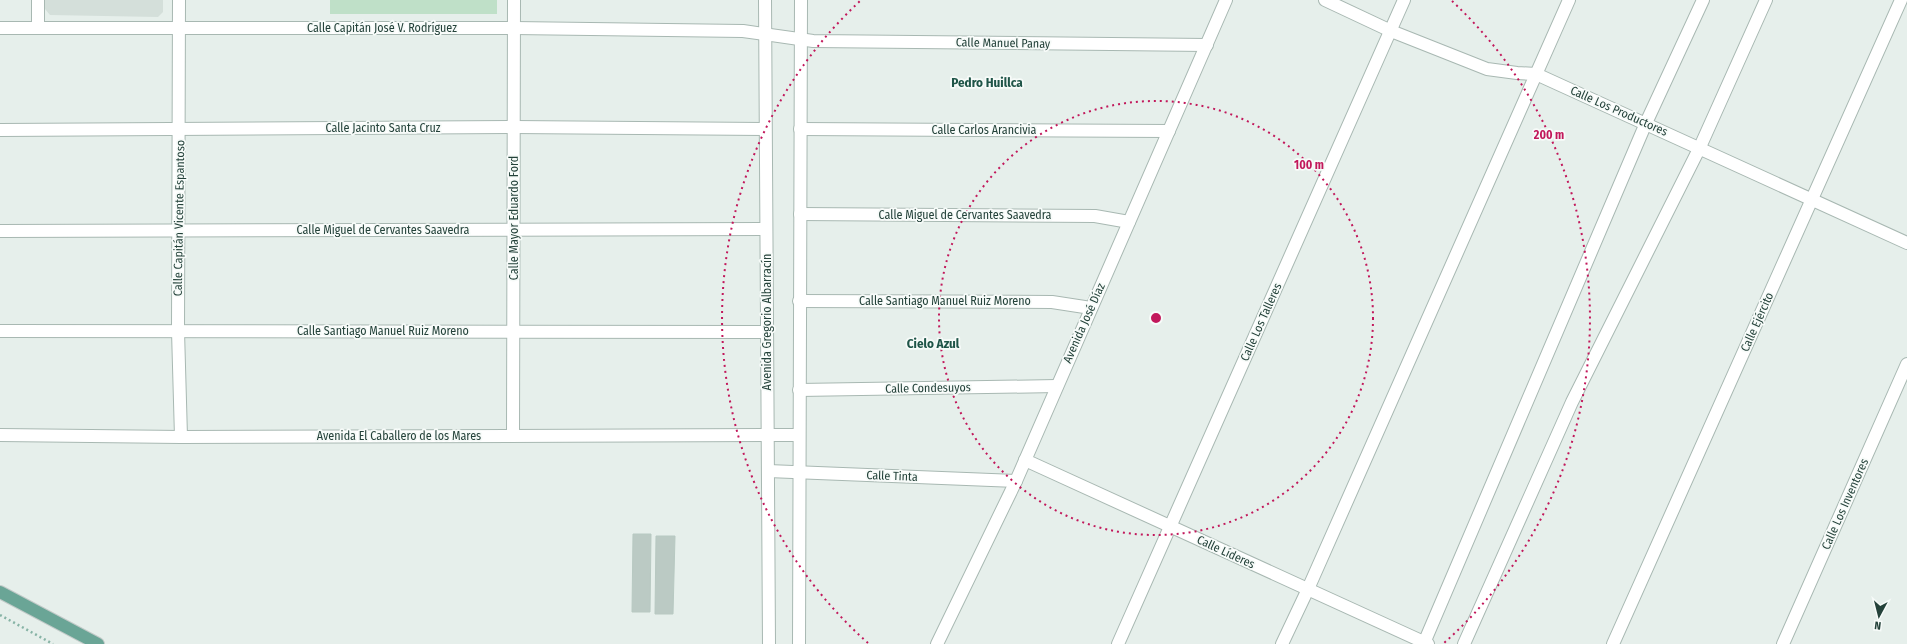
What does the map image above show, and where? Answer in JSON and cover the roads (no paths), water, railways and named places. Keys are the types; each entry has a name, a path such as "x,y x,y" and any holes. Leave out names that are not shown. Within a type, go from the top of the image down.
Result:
{"main road":[{"path":"0,592 98,644"}],"street":[{"path":"38,0 38,28"},
{"name":"Calle Capitán Vicente Espantoso","path":"179,0 178,331 181,437"},
{"name":"Calle Mayor Eduardo Ford","path":"513,436 514,0"},
{"name":"Avenida Gregorio Albarracín","path":"765,0 764,35 769,644"},
{"path":"799,644 798,435 801,0"},
{"name":"Avenida José Díaz","path":"937,644 1016,481 1226,0"},
{"name":"Calle Los Productores","path":"1325,0 1391,31 1487,69 1504,72 1536,74 1700,147 1907,243"},
{"name":"Calle Los Talleres","path":"1118,644 1404,0"},
{"path":"1282,644 1308,590 1569,0"},
{"path":"1426,643 1646,123 1703,0"},
{"path":"1464,644 1572,402 1700,147 1766,0"},
{"name":"Calle Ejército","path":"1613,644 1901,0"},
{"name":"Calle Capitán José V. Rodríguez","path":"0,28 514,28 743,31 764,35"},
{"name":"Calle Manuel Panay","path":"764,35 813,41 1206,45"},
{"name":"Calle Jacinto Santa Cruz","path":"0,130 514,127 765,129"},
{"name":"Calle Carlos Arancivia","path":"800,129 1169,131"},
{"name":"Calle Miguel de Cervantes Saavedra","path":"800,214 1095,216 1129,222"},
{"name":"Calle Miguel de Cervantes Saavedra","path":"0,231 766,230"},
{"name":"Calle Santiago Manuel Ruiz Moreno","path":"799,301 1052,302 1091,308"},
{"name":"Calle Santiago Manuel Ruiz Moreno","path":"0,331 767,332"},
{"name":"Calle Los Inventores","path":"1784,644 1907,364"},
{"name":"Calle Condesuyos","path":"799,390 1057,386"},
{"name":"Avenida El Caballero de los Mares","path":"0,434 181,437 798,435"},
{"name":"Calle Líderes","path":"1025,460 1426,643"},
{"name":"Calle Tinta","path":"768,471 1016,481"}],"district":[{"name":"Pedro Huillca","path":"987,82"},
{"name":"Cielo Azul","path":"933,343"}]}
